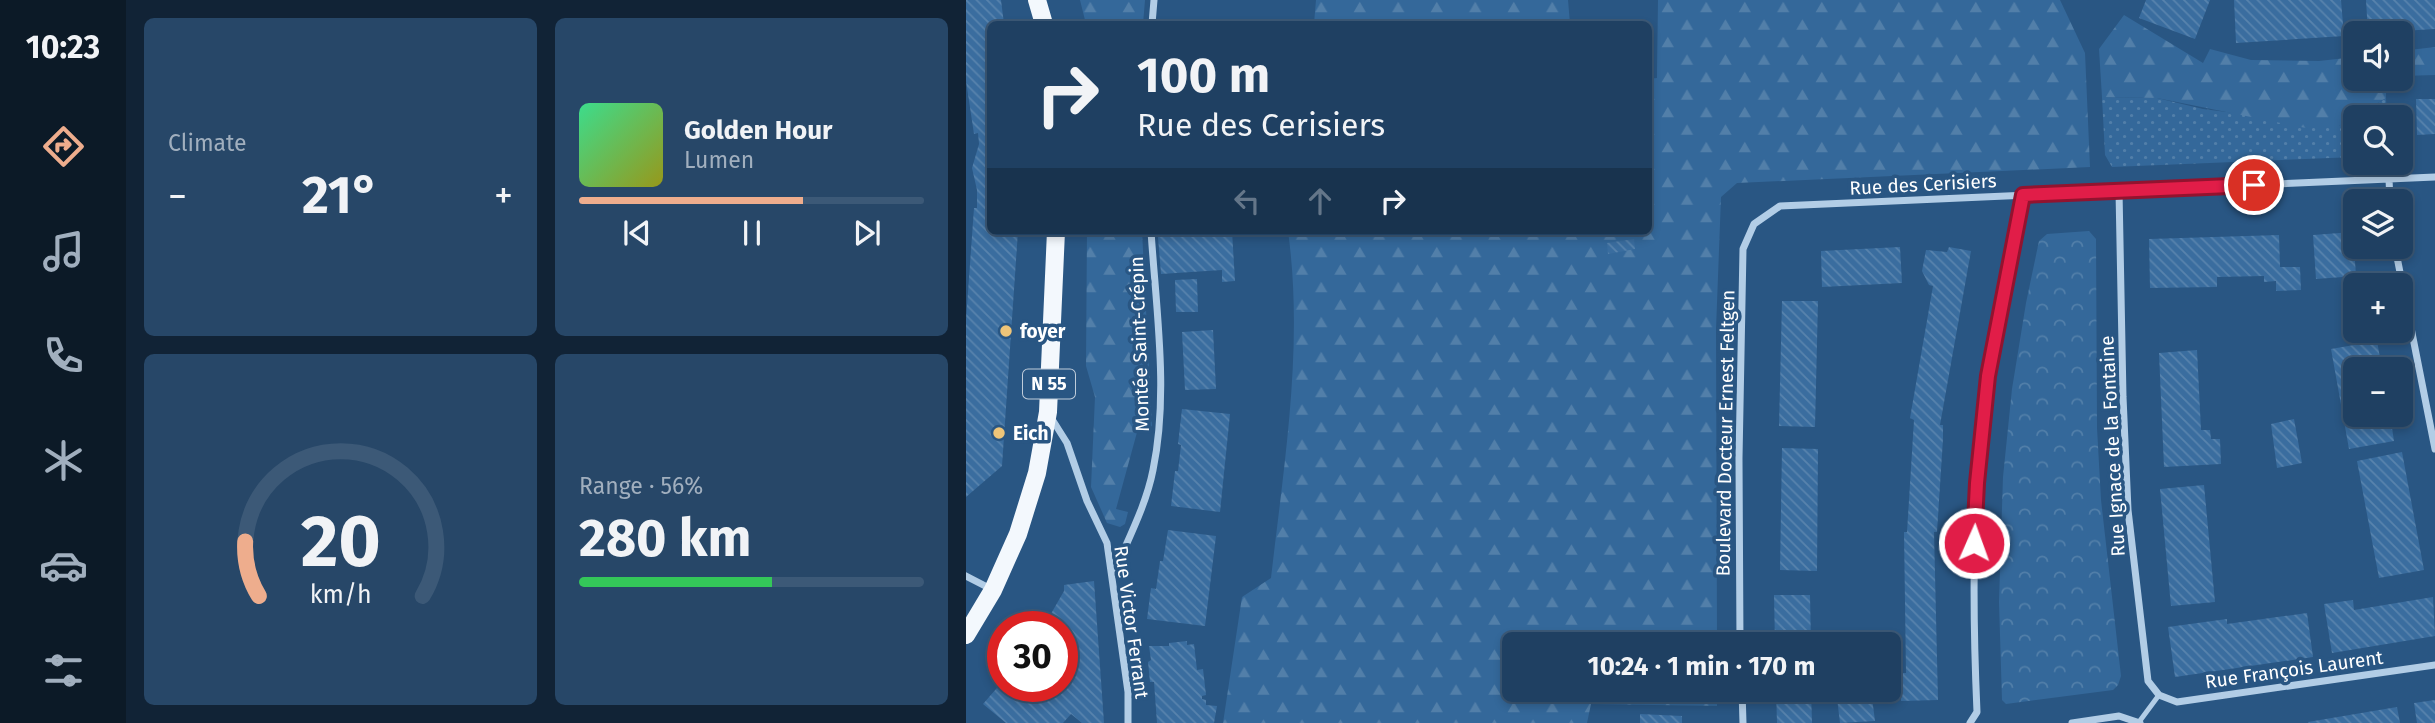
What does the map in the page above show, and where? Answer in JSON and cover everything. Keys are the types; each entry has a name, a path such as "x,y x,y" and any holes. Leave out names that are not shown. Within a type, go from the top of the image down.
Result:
{"main road":[{"path":"1037,0 1043,21"},
{"name":"N 55","path":"966,635 993,590 1018,534 1033,485 1048,412 1056,235"}],"street":[{"path":"1152,21 1154,0"},
{"name":"Rue des Cerisiers","path":"1754,224 1780,206 2435,177"},
{"path":"2389,179 2389,189"},
{"name":"Rue Ignace de la Fontaine","path":"2119,191 2128,510 2148,681 2159,695"},
{"path":"1970,723 1977,712 1972,606 1977,483 1988,376 2023,195"},
{"name":"Boulevard Docteur Ernest Feltgen","path":"1740,632 1739,458 1743,249 1754,224"},
{"name":"Montée Saint-Crépin","path":"1113,575 1153,474 1160,430 1151,235"},
{"path":"2397,259 2435,449"},
{"name":"Rue Victor Ferrant","path":"1048,412 1067,443 1087,500 1107,543 1128,692 1128,723"},
{"path":"966,576 993,590"},
{"name":"Rue François Laurent","path":"2159,695 2177,702 2435,665"},
{"path":"1742,702 1743,723"},
{"path":"2072,723 2119,716 2139,722"}],"lane":[{"path":"2139,722 2159,695"}],"green space":[{"path":"1080,0 1145,0 1143,21 1085,21"},
{"path":"1316,0 1568,0 1570,21 1314,21"},
{"path":"1658,0 2060,0 2085,53 2090,167 1737,183 1721,197 1716,329 1717,632 1502,632 1502,702 1717,702 1717,706 1591,704 1587,723 1223,723 1242,597 1271,578 1293,361 1294,318 1288,235 1652,235 1652,79 1657,78"},
{"path":"2124,15 2203,63 2210,49 2251,60 2319,61 2343,58 2343,91 2386,91 2386,98 2374,105 2343,105 2343,124 2339,126 2306,128 2157,98 2102,97 2099,49"},
{"path":"2435,47 2435,75 2413,76 2413,50"},
{"path":"2102,97 2157,98 2203,109 2339,126 2343,124 2343,157 2112,167 2105,155"},
{"path":"2386,98 2386,105 2374,105"},
{"path":"2089,231 2096,239 2097,428 2101,500 2121,676 2113,690 2006,704 2002,700 1999,602 2003,477 2012,389 2026,303 2039,241 2047,234"},
{"path":"1087,235 1142,235 1152,428 1139,425 1116,509 1128,512 1125,524 1120,527 1107,523 1091,487 1095,397 1086,366"}],"building":[{"path":"966,0 1001,0 1004,21 987,21 987,235 1018,235 1002,466 966,497 966,320 974,208 977,208 977,190 972,168 979,144 978,133 974,134 966,81"},
{"path":"2146,0 2210,0 2195,39 2139,18"},
{"path":"2234,0 2341,0 2343,36 2236,43"},
{"path":"2366,0 2435,0 2435,29 2413,30 2413,21 2367,21"},
{"path":"2416,99 2435,99 2435,134 2417,135"},
{"path":"2343,233 2343,259 2355,259 2356,273 2316,279 2313,235"},
{"path":"1232,235 1235,281 1222,282 1222,270 1161,274 1158,237"},
{"path":"2279,235 2280,267 2300,267 2301,290 2276,291 2276,281 2264,282 2264,276 2217,277 2217,287 2150,288 2149,239"},
{"path":"1634,239 1635,249 1608,254 1607,243"},
{"path":"1900,247 1902,283 1822,287 1821,251"},
{"path":"1949,247 1971,251 1940,425 1943,425 1943,439 1937,532 1934,532 1938,700 1901,701 1901,673 1906,673 1904,532 1907,532 1914,420 1910,418 1933,286 1929,285 1922,271 1926,250 1947,252"},
{"path":"1197,279 1198,312 1176,312 1175,280"},
{"path":"1782,301 1818,301 1815,427 1779,426"},
{"path":"1213,330 1216,389 1185,390 1182,332"},
{"path":"2377,343 2380,357 2343,357 2343,416 2331,349"},
{"path":"2197,350 2201,430 2210,430 2211,439 2220,439 2221,464 2164,467 2159,353"},
{"path":"1182,409 1230,414 1220,512 1171,506 1181,445 1178,444"},
{"path":"2294,419 2302,463 2277,468 2271,424"},
{"path":"2345,427 2392,427 2394,441 2349,449"},
{"path":"1782,448 1818,449 1817,571 1780,570"},
{"path":"2402,452 2424,570 2379,578 2357,461"},
{"path":"2204,485 2215,602 2171,606 2160,489"},
{"path":"1168,530 1216,536 1205,626 1147,619 1151,588 1156,589"},
{"path":"1094,581 1104,723 1082,723 1071,714 1063,723 1006,723 983,704 987,699 987,702 1078,702 1078,611 1053,611 1064,591 1064,585"},
{"path":"1774,595 1810,595 1811,632 1775,632"},
{"path":"2433,597 2435,636 2332,653 2324,604 2353,600 2354,610"},
{"path":"2307,613 2313,657 2175,677 2168,627 2227,619 2227,624"},
{"path":"1187,641 1187,645 1194,644 1197,670 1203,669 1206,695 1202,696 1202,699 1206,700 1206,705 1217,706 1214,723 1157,723 1154,682 1150,682 1149,646 1169,646 1169,643"},
{"path":"2435,700 2435,723 2417,723 2414,703"},
{"path":"1776,702 1811,702 1812,723 1777,723"},
{"path":"1837,702 1873,702 1875,721 1840,723"},
{"path":"2397,707 2400,723 2308,722"},
{"path":"1640,714 1682,716 1682,723 1640,723"}],"place":[{"name":"foyer","path":"1006,331"},
{"name":"Eich","path":"999,433"}],"route":[{"path":"1974,543 1988,376 2023,195 2254,185"}]}
